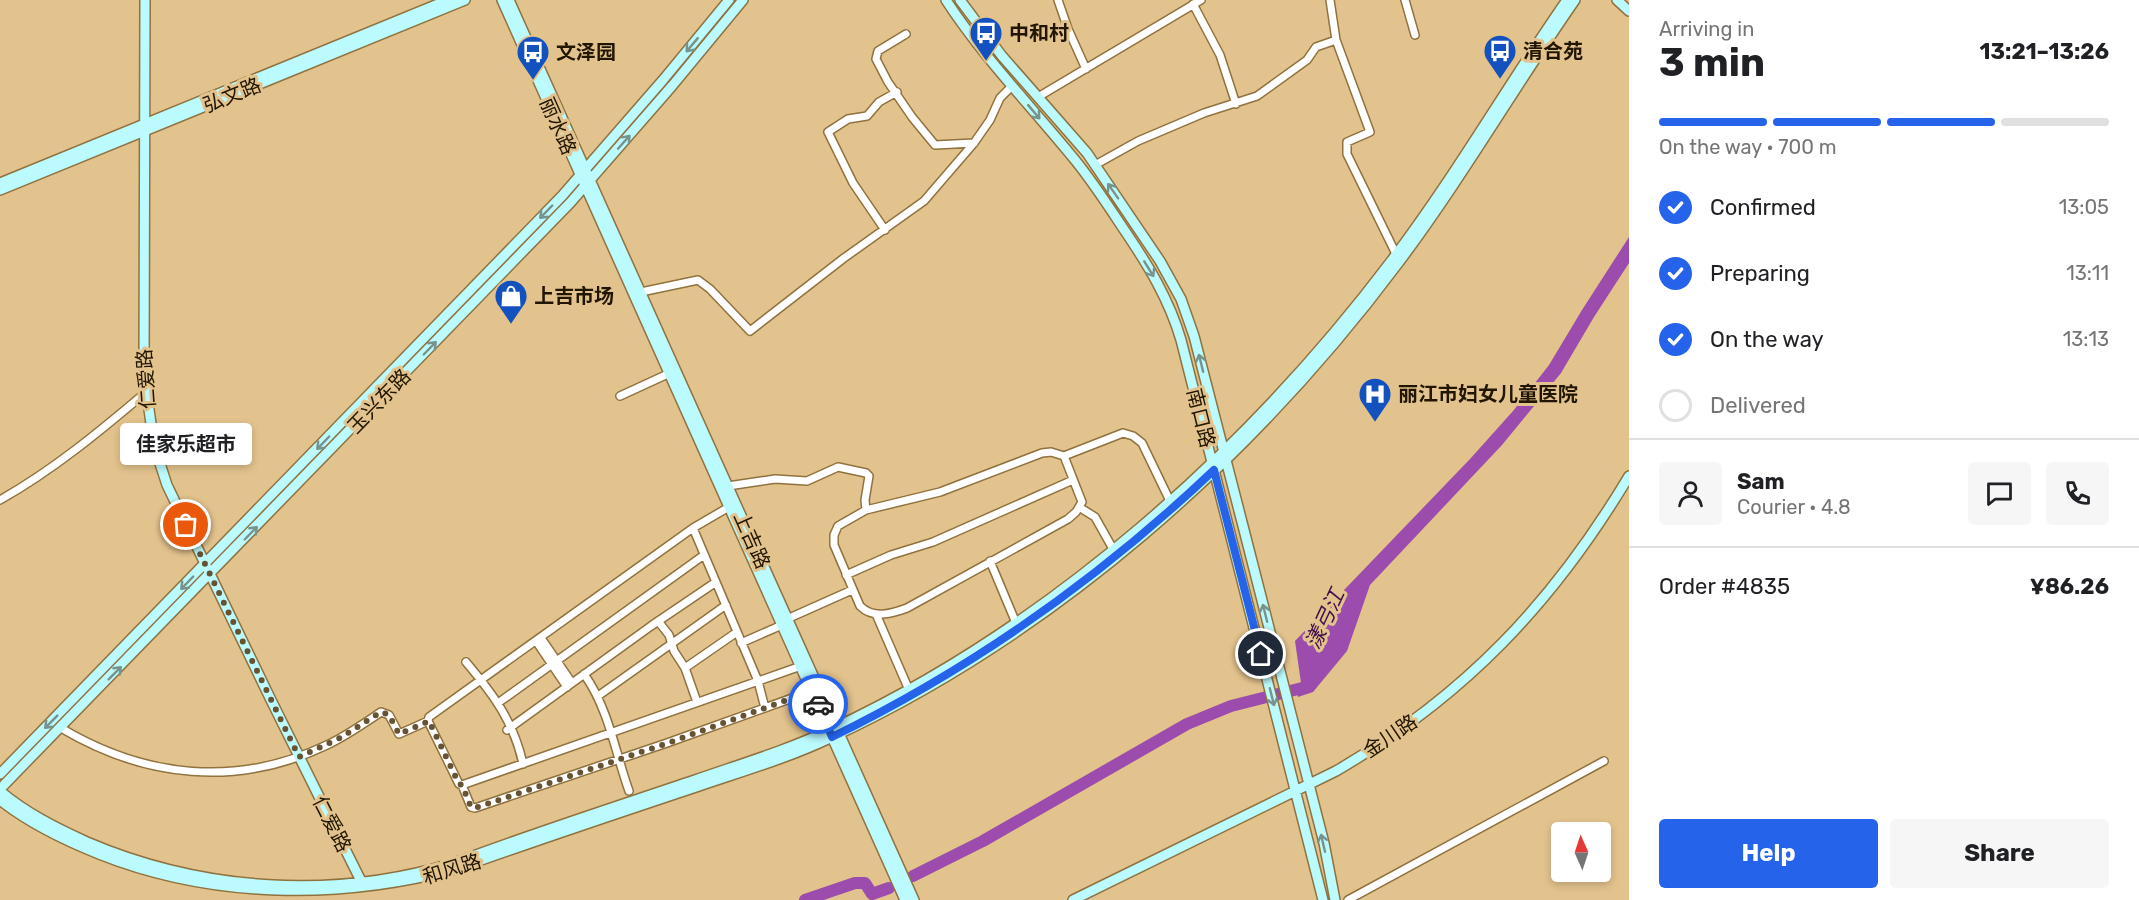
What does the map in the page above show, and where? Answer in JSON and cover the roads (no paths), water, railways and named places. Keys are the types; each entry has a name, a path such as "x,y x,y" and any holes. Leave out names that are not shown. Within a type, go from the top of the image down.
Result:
{"street":[{"name":"仁爱路","path":"145,0 144,363 145,393 154,445 160,465 210,575 363,885"},
{"name":"弘文路","path":"0,190 448,0"},
{"name":"弘文路","path":"0,183 465,0"},
{"name":"丽水路","path":"502,0 588,182"},
{"name":"丽水路","path":"509,0 583,172"},
{"name":"玉兴东路","path":"0,774 583,172 729,0"},
{"name":"玉兴东路","path":"0,790 588,182 743,0"},
{"name":"南口路","path":"946,0 977,44 1076,161 1160,286 1173,316 1323,900"},
{"path":"1058,0 1086,69"},
{"path":"1038,97 1201,0"},
{"path":"1330,0 1336,40 1370,132 1347,142 1347,154 1396,254"},
{"path":"1405,0 1415,35"},
{"path":"1225,455 1361,301 1435,200 1567,0"},
{"path":"833,732 924,689 1014,633 1127,546 1225,455 1304,377 1380,287 1441,204 1575,0"},
{"path":"1617,0 1629,11"},
{"name":"南口路","path":"964,2 998,50 1095,165 1160,261 1181,299 1192,330 1225,455 1324,843 1335,900"},
{"path":"1193,4 1220,55 1236,104"},
{"path":"906,34 878,51 876,55 879,66 912,117 935,145 974,143"},
{"path":"1095,165 1138,141 1204,113 1257,96 1307,60 1316,47 1336,40"},
{"path":"641,292 698,280 710,289 750,331 844,258 924,201 974,143 990,120 1000,98 1012,86"},
{"path":"885,230 853,183 828,132 848,118 867,116 879,102 897,92"},
{"name":"上吉路","path":"588,182 641,292 728,486 905,900"},
{"name":"上吉路","path":"588,182 729,507 785,622 812,691 914,900"},
{"path":"620,396 670,374"},
{"path":"0,500 34,480 75,451 145,393"},
{"path":"1064,456 1082,502 1068,519 907,608 876,614 862,609 834,545 838,526 866,510 940,492 1042,453 1051,452 1064,456 1123,433 1133,436 1142,443 1170,501"},
{"path":"833,732 951,666 1016,623 1113,549 1213,466"},
{"path":"728,486 775,479 807,481 831,469 843,468 866,473 868,476 866,510"},
{"name":"金川路","path":"1073,900 1296,792 1393,736 1449,693 1489,658 1526,620 1560,580 1629,476"},
{"path":"846,575 891,555 933,542 1073,480"},
{"path":"729,507 693,528 429,717 429,721 471,807 475,808 619,760 812,691"},
{"path":"1079,507 1095,518 1113,549"},
{"path":"693,528 758,681 765,708"},
{"path":"498,703 704,555"},
{"path":"990,561 1016,623"},
{"path":"509,729 716,582"},
{"path":"741,643 852,590"},
{"path":"598,696 726,605"},
{"path":"876,614 909,690"},
{"path":"658,621 669,635 697,702"},
{"path":"685,669 737,632"},
{"path":"538,639 570,685"},
{"path":"466,662 498,703 523,764"},
{"path":"462,785 801,666"},
{"path":"584,674 598,696 629,791"},
{"path":"481,680 509,729"},
{"path":"61,728 89,744 150,766 180,771 238,771 268,766 299,757 340,738 381,712 389,715 399,734 429,721"},
{"name":"和风路","path":"0,800 24,818 75,844 129,865 166,876 224,888 267,892 312,892 363,885 454,863 833,732"},
{"path":"1348,900 1604,761"},
{"name":"和风路","path":"0,790 28,812 78,838 122,856 168,870 206,878 259,884 363,885"}],"water":[{"path":"1629,237 1629,263 1561,373 1502,445 1370,585 1347,651 1313,692 1298,697 1295,685 1301,683 1295,641 1470,459 1513,411 1549,365"}],"waterway":[{"name":"漾弓江","path":"913,876 983,841 1187,724 1231,706 1310,686"},
{"name":"漾弓江","path":"805,900 855,883 865,883 872,894 889,888"}],"place":[{"name":"中和村","path":"986,62"},
{"name":"清合苑","path":"1500,80"},
{"name":"文泽园","path":"533,81"},
{"name":"上吉市场","path":"511,325"},
{"name":"丽江市妇女儿童医院","path":"1375,423"},
{"name":"佳家乐超市","path":"186,525"}]}
